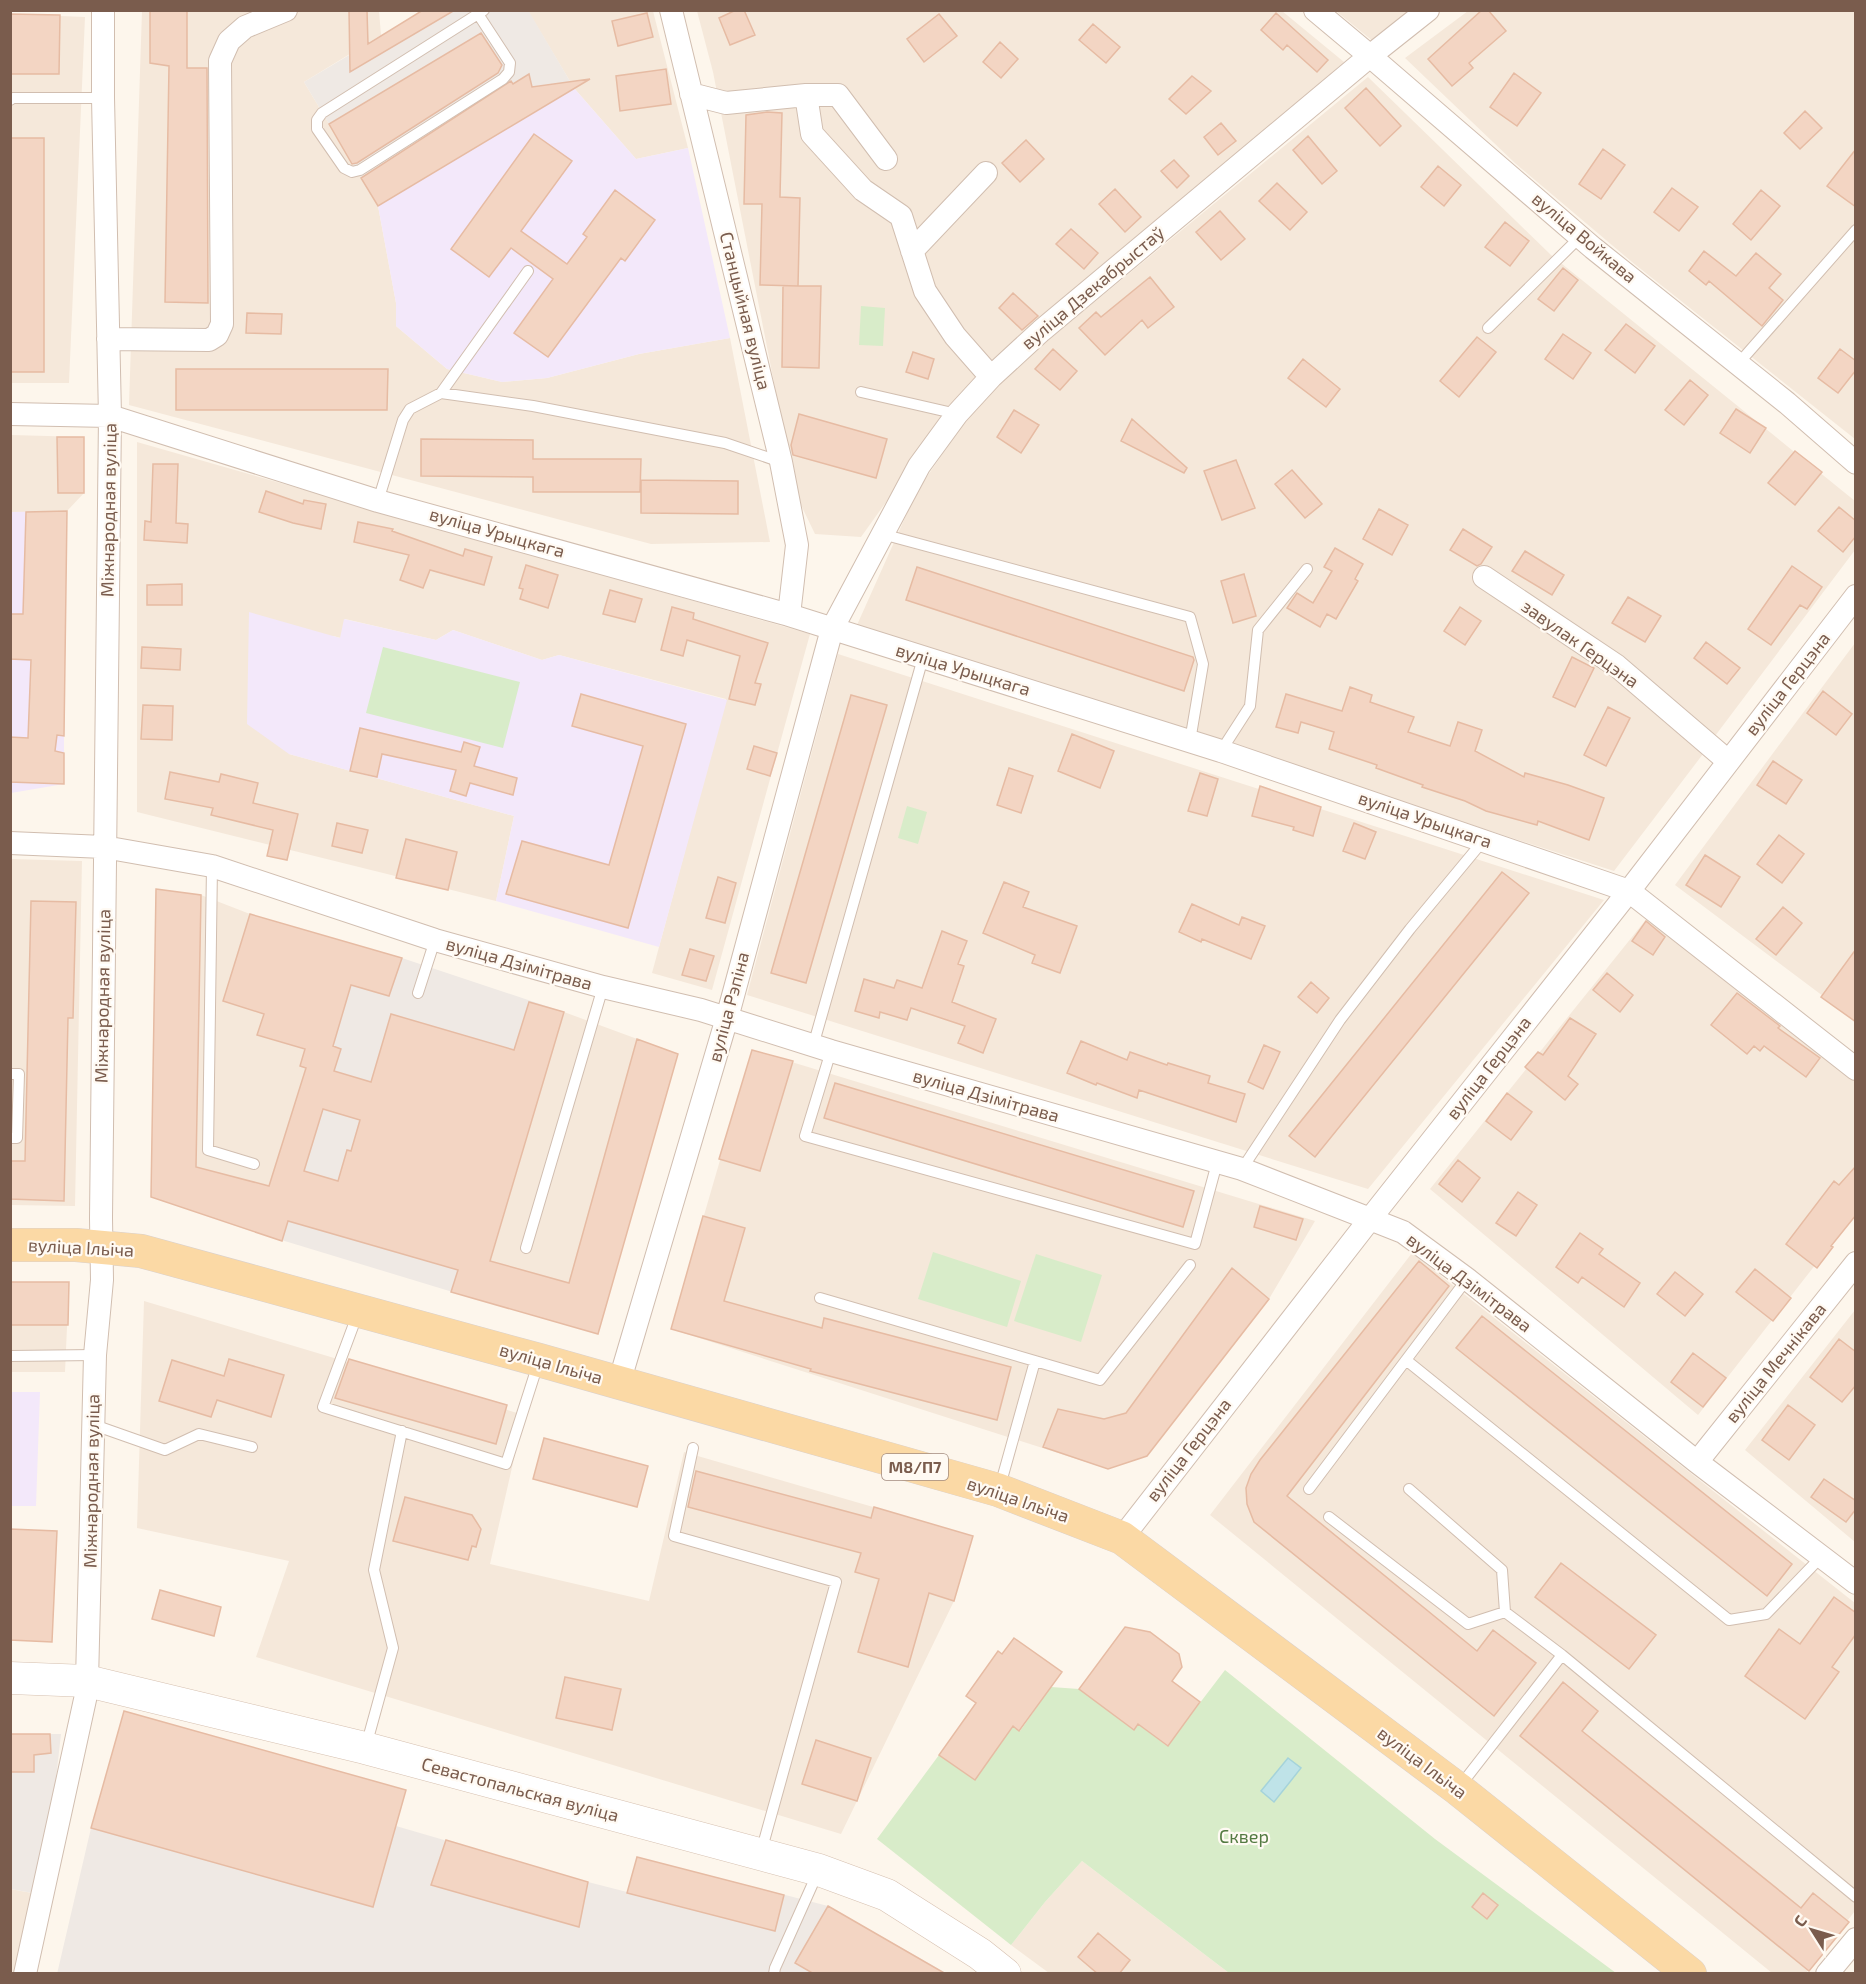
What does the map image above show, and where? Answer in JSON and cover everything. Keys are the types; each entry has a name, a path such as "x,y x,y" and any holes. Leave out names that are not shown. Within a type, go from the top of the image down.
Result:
{"main road":[{"name":"вуліца Ільіча","path":"10,1245 102,1247 141,1251 539,1360 998,1490 1122,1538 1458,1789 1690,1974"}],"street":[{"name":"Міжнародная вуліца","path":"25,1974 86,1695 87,1681 95,1355 102,1280 100,1218 110,416 103,10"},
{"path":"108,339 209,340 217,335 222,324 220,61 229,41 245,27 286,10"},
{"name":"Станцыйная вуліца","path":"671,10 782,462 797,545 789,615"},
{"name":"вуліца Войкава","path":"1315,10 1580,237 1787,403 1856,463"},
{"name":"вуліца Дзекабрыстаў","path":"832,629 919,466 957,414 991,377 1041,331 1428,10"},
{"path":"691,94 726,103 806,94 838,95 886,159"},
{"path":"806,94 812,134 863,190 902,216 925,291 955,336 991,377"},
{"path":"912,251 986,173"},
{"name":"вуліца Урыцкага","path":"10,414 110,416 378,501 789,615 1221,751 1629,891 1856,1069"},
{"name":"завулак Герцэна","path":"1484,578 1617,666 1728,761"},
{"name":"вуліца Герцэна","path":"1122,1538 1629,891 1856,596"},
{"name":"вуліца Рэпіна","path":"619,1383 727,1018 832,629"},
{"name":"вуліца Дзімітрава","path":"10,843 104,847 212,866 435,940 603,987 701,1010 822,1049 1217,1163 1242,1168 1370,1219 1402,1232 1467,1279 1697,1462 1856,1582"},
{"name":"вуліца Мечнікава","path":"1697,1462 1856,1263"},
{"name":"Севастопальская вуліца","path":"10,1678 87,1681 365,1748 819,1870 887,1895 980,1954 1005,1974"},
{"path":"1827,1974 1855,1941"}],"lane":[{"path":"481,12 510,63 509,72 503,79 360,170 352,172 344,168 317,129 317,120 322,113 481,12"},
{"path":"10,100 13,98 103,98"},
{"path":"1738,364 1856,230"},
{"path":"1488,328 1580,237"},
{"path":"378,501 404,420 410,409 441,393 528,271"},
{"path":"861,392 957,414"},
{"path":"441,393 532,406 725,443 782,462"},
{"path":"882,534 1190,617 1203,664 1190,741"},
{"path":"1221,751 1250,706 1258,630 1307,569"},
{"path":"923,658 822,1049 805,1136 1195,1244 1217,1163"},
{"path":"1242,1168 1340,1020 1410,929 1484,841"},
{"path":"212,866 208,1150 254,1164"},
{"path":"418,993 435,940"},
{"path":"526,1248 603,987"},
{"path":"10,1074 19,1074 17,1138 10,1138"},
{"path":"820,1298 1100,1380 1190,1265"},
{"path":"1310,1489 1467,1279"},
{"path":"359,1310 323,1407 506,1464 539,1360"},
{"path":"10,1356 95,1355"},
{"path":"1406,1360 1729,1620 1766,1614 1822,1556"},
{"path":"998,1490 1035,1361"},
{"path":"94,1425 165,1450 199,1434 252,1447"},
{"path":"365,1748 393,1648 374,1570 402,1431"},
{"path":"693,1448 674,1536 836,1582 761,1855"},
{"path":"1409,1489 1502,1570 1505,1612 1562,1655 1856,1897"},
{"path":"1329,1517 1468,1623 1505,1612"},
{"path":"1458,1789 1562,1655"},
{"path":"774,1974 819,1870"}],"shaded area":[{"path":"528,10 574,88 378,206 304,82 423,11"},
{"path":"142,11 379,11 381,35 304,82 378,206 396,303 396,326 447,369 502,382 547,378 639,354 730,338 770,542 651,544 129,405"},
{"path":"528,11 653,11 688,148 636,159 574,88"},
{"path":"697,11 1282,11 1344,62 1023,340 899,484 861,537 815,534 801,505 788,454 713,72"},
{"path":"1336,11 1412,11 1374,42"},
{"path":"1468,11 1855,11 1855,439 1632,262 1516,164 1405,58"},
{"path":"11,14 85,17 69,383 11,383"},
{"path":"1368,77 1551,255 1855,501 1855,550 1715,736 1479,568 1472,578 1612,672 1706,750 1614,871 857,625 917,491 973,410 1007,374"},
{"path":"574,88 636,159 688,148 730,338 639,354 547,378 502,382 447,369 396,326 396,303 378,206"},
{"path":"11,435 84,437 84,493 67,511 11,513"},
{"path":"137,442 810,634 712,990 652,973 726,699 559,655 542,660 453,630 436,640 345,619 341,638 333,636 289,754 514,816 496,901 137,812"},
{"path":"67,511 64,614 64,784 11,793 11,512"},
{"path":"249,612 340,638 344,619 436,640 453,630 542,660 559,655 727,700 659,947 496,901 514,816 289,754 247,724"},
{"path":"1855,643 1855,1020 1675,885"},
{"path":"838,654 1604,900 1368,1189 747,995"},
{"path":"11,859 82,861 75,1206 11,1205"},
{"path":"156,889 201,895 250,914 264,1014 305,1049 306,1068 255,1232 151,1197"},
{"path":"250,914 402,958 564,1012 479,1300 255,1232 306,1068 300,1066 305,1050 257,1035 263,1014 223,1001"},
{"path":"1648,917 1855,1079 1855,1214 1698,1415 1430,1189"},
{"path":"564,1012 678,1054 598,1334 479,1300"},
{"path":"752,1050 1315,1221 1269,1299 1147,1456 1108,1469 671,1329"},
{"path":"1412,1253 1855,1603 1855,1911 1806,1973 1772,1973 1210,1515"},
{"path":"11,1282 69,1282 65,1372 11,1372"},
{"path":"144,1301 524,1415 490,1564 649,1601 684,1452 973,1536 954,1601 841,1834 256,1657 289,1561 137,1528"},
{"path":"1855,1310 1855,1542 1745,1450"},
{"path":"11,1392 40,1392 36,1506 11,1506"},
{"path":"124,1711 406,1790 396,1826 588,1882 627,1892 637,1857 828,1906 946,1973 57,1974 91,1828"},
{"path":"10,1734 61,1734 43,1895 11,1889"},
{"path":"1082,1861 1229,1973 1049,1973 1011,1945"},
{"path":"10,1889 43,1895 24,1973 11,1973"}],"green space":[{"path":"861,306 885,308 883,346 859,345"},
{"path":"383,647 520,682 503,748 366,713"},
{"path":"907,806 927,812 918,844 898,838"},
{"path":"933,1252 1021,1281 1007,1327 918,1299"},
{"path":"1036,1254 1102,1275 1081,1342 1014,1321"},
{"name":"Сквер","path":"1225,1670 1435,1839 1616,1973 1229,1973 1082,1861 1011,1945 877,1839 939,1755 975,1780 1013,1726 1020,1731 1051,1687 1079,1689 1134,1730 1138,1724 1167,1746"}],"water":[{"path":"1288,1758 1301,1768 1274,1802 1261,1791"}],"building":[{"path":"150,10 187,10 187,68 207,68 208,303 165,302 169,66 150,63"},
{"path":"349,10 367,10 368,44 423,10 455,10 350,72"},
{"path":"736,10 744,10 755,35 730,45 719,18"},
{"path":"1482,10 1488,10 1506,31 1469,63 1473,68 1452,86 1428,59"},
{"path":"647,13 653,37 618,46 612,21"},
{"path":"1276,13 1328,60 1317,72 1287,45 1283,50 1261,30"},
{"path":"10,14 60,15 59,74 10,74"},
{"path":"939,14 957,36 924,62 907,39"},
{"path":"1093,24 1120,47 1106,63 1079,40"},
{"path":"481,33 502,65 498,73 352,164 329,124"},
{"path":"1000,42 1018,59 1001,78 983,62"},
{"path":"666,69 671,104 620,111 616,76"},
{"path":"1514,73 1541,93 1517,126 1490,107"},
{"path":"529,74 532,87 590,79 378,206 361,178 511,81 513,84"},
{"path":"1192,76 1211,91 1186,114 1169,99"},
{"path":"1366,88 1401,126 1380,146 1345,108"},
{"path":"1805,111 1822,128 1800,149 1784,133"},
{"path":"767,112 782,113 780,197 800,198 798,286 760,285 762,204 744,204 746,115"},
{"path":"1221,123 1236,141 1218,155 1204,137"},
{"path":"534,134 572,161 521,231 567,264 587,237 583,234 615,190 655,220 625,261 621,258 548,357 514,333 553,279 511,248 489,277 451,249"},
{"path":"1308,136 1337,171 1322,184 1293,150"},
{"path":"10,138 44,138 44,372 10,372"},
{"path":"1026,140 1044,159 1020,182 1002,163"},
{"path":"1603,149 1625,165 1601,199 1579,184"},
{"path":"1856,149 1856,207 1827,186"},
{"path":"1174,160 1189,176 1177,188 1161,171"},
{"path":"1438,166 1461,185 1444,206 1421,187"},
{"path":"1277,183 1307,212 1290,230 1259,201"},
{"path":"1672,188 1698,207 1679,231 1654,212"},
{"path":"1115,189 1141,217 1125,232 1099,204"},
{"path":"1761,190 1780,206 1751,240 1733,224"},
{"path":"1220,211 1245,239 1221,260 1196,232"},
{"path":"1505,222 1529,241 1510,266 1485,247"},
{"path":"1071,229 1098,253 1084,269 1056,244"},
{"path":"1704,251 1736,276 1756,253 1781,274 1769,288 1783,300 1762,326 1709,281 1706,285 1689,271"},
{"path":"1563,268 1578,280 1554,311 1538,299"},
{"path":"1150,277 1174,307 1148,328 1142,320 1105,355 1079,328 1096,312 1101,317"},
{"path":"783,286 821,286 819,368 782,367"},
{"path":"1013,293 1038,316 1022,330 999,308"},
{"path":"247,313 282,314 281,334 246,333"},
{"path":"1626,324 1655,346 1635,373 1605,350"},
{"path":"1563,334 1591,353 1573,379 1545,359"},
{"path":"1477,337 1496,352 1459,397 1440,381"},
{"path":"1053,349 1077,371 1060,390 1035,369"},
{"path":"1840,349 1856,361 1856,370 1838,393 1818,378"},
{"path":"913,352 934,359 928,379 906,372"},
{"path":"1303,359 1340,389 1326,407 1288,378"},
{"path":"176,369 388,369 387,410 176,410"},
{"path":"1690,380 1708,395 1684,425 1665,410"},
{"path":"1736,409 1766,428 1750,453 1720,433"},
{"path":"1014,410 1039,425 1021,453 997,437"},
{"path":"799,414 887,439 876,478 793,455 791,445"},
{"path":"1132,419 1187,468 1184,473 1121,441"},
{"path":"57,437 84,437 84,493 58,493"},
{"path":"421,439 533,440 533,459 641,459 640,492 533,492 533,477 421,476"},
{"path":"1795,451 1822,472 1795,505 1768,483"},
{"path":"1236,460 1255,508 1222,520 1204,471"},
{"path":"153,464 178,464 176,523 188,524 187,543 144,540 145,521 151,522"},
{"path":"1292,470 1322,504 1305,518 1275,484"},
{"path":"641,480 738,481 738,514 641,513"},
{"path":"266,491 303,504 304,500 326,504 321,529 259,512"},
{"path":"1839,507 1856,521 1856,536 1843,552 1818,531"},
{"path":"1379,509 1408,525 1392,555 1363,539"},
{"path":"67,511 64,736 57,735 55,751 64,753 64,784 10,782 10,737 28,738 31,660 10,659 10,614 23,614 26,512"},
{"path":"358,522 393,529 392,531 463,556 465,549 492,557 484,585 430,570 423,588 400,580 409,555 354,542"},
{"path":"1463,529 1492,547 1481,564 1477,566 1450,550"},
{"path":"1335,548 1363,564 1355,579 1358,581 1336,619 1327,614 1320,627 1287,608 1297,593 1313,603 1332,571 1324,567"},
{"path":"1525,551 1564,575 1552,595 1512,571"},
{"path":"526,565 558,575 548,608 520,599 523,589 519,588"},
{"path":"1792,566 1822,587 1807,609 1800,605 1771,645 1748,629"},
{"path":"917,567 1193,657 1184,691 906,600"},
{"path":"1244,574 1256,616 1233,623 1221,581"},
{"path":"182,584 182,605 147,605 147,585"},
{"path":"610,590 642,599 635,622 603,614"},
{"path":"1628,597 1661,616 1645,642 1612,623"},
{"path":"672,607 694,613 693,619 768,643 755,683 761,684 755,705 729,699 740,656 687,640 683,656 661,650"},
{"path":"1460,607 1481,621 1465,645 1444,631"},
{"path":"1706,642 1740,668 1727,684 1694,658"},
{"path":"142,647 181,649 180,670 141,668"},
{"path":"1572,657 1594,668 1575,707 1553,697"},
{"path":"1350,687 1372,695 1370,702 1414,717 1408,732 1450,746 1458,722 1482,730 1475,751 1524,777 1525,773 1604,798 1589,840 1538,821 1537,825 1486,811 1376,768 1377,765 1329,749 1334,732 1301,722 1298,733 1276,727 1286,694 1342,711"},
{"path":"1823,691 1852,714 1836,735 1807,713"},
{"path":"581,694 686,724 628,928 506,894 522,841 609,865 643,746 572,726"},
{"path":"851,695 887,705 806,983 771,973"},
{"path":"143,705 173,706 172,740 141,739"},
{"path":"1608,707 1630,718 1606,766 1584,755"},
{"path":"360,728 461,752 464,742 480,747 474,766 517,778 513,795 470,783 466,796 450,791 456,770 382,754 377,777 350,771"},
{"path":"1072,734 1114,751 1100,788 1058,771"},
{"path":"754,746 777,753 770,776 747,769"},
{"path":"1773,761 1802,780 1786,804 1757,785"},
{"path":"1009,768 1033,776 1021,813 997,805"},
{"path":"170,772 219,782 221,774 258,783 253,803 298,814 287,860 267,856 273,830 211,815 213,808 165,799"},
{"path":"1200,773 1218,779 1207,816 1188,811"},
{"path":"1260,786 1321,807 1313,836 1293,830 1294,827 1252,816"},
{"path":"337,823 368,830 362,853 332,846"},
{"path":"1354,823 1376,832 1365,859 1343,851"},
{"path":"1779,835 1804,854 1782,883 1757,864"},
{"path":"406,839 457,852 448,890 396,878"},
{"path":"1705,855 1740,877 1721,907 1686,885"},
{"path":"1502,872 1529,893 1315,1157 1289,1136"},
{"path":"718,877 736,883 725,923 706,918"},
{"path":"1004,882 1029,892 1023,907 1077,926 1060,973 1032,963 1035,955 983,933"},
{"path":"156,889 201,895 196,1167 269,1186 306,1068 300,1066 305,1049 257,1035 264,1014 223,1001 250,914 402,958 389,996 351,985 333,1046 341,1049 334,1071 371,1082 391,1014 514,1050 529,1002 564,1012 490,1261 569,1283 637,1039 678,1054 598,1334 451,1292 458,1270 288,1221 282,1241 151,1197","holes":["323,1109 360,1120 351,1151 347,1150 338,1181 304,1171"]},
{"path":"31,901 76,902 73,1018 68,1018 64,1201 10,1199 10,1161 25,1161"},
{"path":"1192,904 1239,925 1242,917 1265,926 1251,959 1179,932"},
{"path":"1783,907 1802,923 1776,955 1756,939"},
{"path":"1646,921 1665,937 1653,955 1632,941"},
{"path":"942,931 967,941 958,964 964,966 952,1002 996,1019 983,1053 958,1043 965,1026 911,1008 907,1020 880,1012 879,1018 855,1011 864,979 894,988 897,980 922,988"},
{"path":"690,949 714,956 706,981 682,975"},
{"path":"1856,949 1856,1022 1821,997"},
{"path":"1607,973 1633,995 1620,1012 1593,990"},
{"path":"1311,982 1329,998 1317,1013 1298,997"},
{"path":"1737,993 1780,1026 1778,1028 1820,1058 1806,1077 1764,1046 1760,1051 1754,1046 1747,1054 1711,1025"},
{"path":"1570,1018 1596,1034 1568,1076 1578,1084 1565,1100 1525,1067 1538,1052 1543,1055"},
{"path":"1081,1041 1127,1060 1130,1052 1167,1065 1168,1063 1210,1076 1208,1083 1245,1094 1236,1122 1139,1090 1137,1098 1067,1073"},
{"path":"1264,1045 1280,1052 1263,1089 1248,1082"},
{"path":"752,1050 793,1061 760,1171 719,1159"},
{"path":"835,1083 1194,1191 1183,1227 824,1118"},
{"path":"1507,1093 1532,1112 1511,1140 1486,1121"},
{"path":"1458,1160 1480,1178 1462,1202 1439,1184"},
{"path":"1856,1166 1856,1215 1817,1268 1786,1244 1834,1181 1839,1185"},
{"path":"1518,1192 1537,1205 1516,1236 1496,1223"},
{"path":"1260,1206 1303,1219 1296,1240 1254,1227"},
{"path":"703,1216 745,1228 724,1301 822,1328 824,1318 1011,1367 997,1420 810,1371 811,1369 671,1329"},
{"path":"1580,1233 1603,1249 1599,1254 1640,1283 1624,1307 1582,1277 1578,1283 1556,1267"},
{"path":"1419,1261 1449,1286 1287,1496 1477,1651 1493,1630 1536,1663 1494,1716 1254,1522 1247,1504 1246,1488 1260,1460"},
{"path":"1232,1268 1269,1299 1147,1456 1108,1469 1043,1447 1058,1409 1104,1419 1126,1413"},
{"path":"1755,1269 1791,1298 1773,1321 1736,1292"},
{"path":"1675,1272 1703,1294 1685,1316 1657,1294"},
{"path":"10,1282 69,1282 68,1325 10,1325"},
{"path":"1482,1316 1792,1564 1767,1596 1456,1348"},
{"path":"1839,1339 1856,1352 1856,1385 1842,1402 1810,1377"},
{"path":"1693,1353 1726,1378 1703,1407 1671,1382"},
{"path":"229,1359 284,1375 271,1417 217,1400 211,1417 159,1401 172,1360 224,1376"},
{"path":"349,1359 507,1405 496,1444 335,1398"},
{"path":"1788,1405 1815,1425 1789,1460 1762,1440"},
{"path":"544,1438 648,1466 637,1507 533,1479"},
{"path":"696,1471 871,1518 874,1507 973,1536 954,1601 929,1593 908,1667 858,1652 879,1579 855,1572 861,1553 688,1507"},
{"path":"1824,1479 1856,1501 1856,1509 1846,1522 1811,1497"},
{"path":"405,1497 472,1515 481,1529 476,1547 472,1546 468,1560 393,1541"},
{"path":"10,1529 57,1531 52,1642 10,1640"},
{"path":"1561,1563 1656,1635 1629,1669 1535,1597"},
{"path":"160,1590 221,1607 214,1636 152,1619"},
{"path":"1834,1597 1856,1613 1856,1634 1832,1667 1839,1672 1805,1719 1745,1676 1779,1629 1800,1644"},
{"path":"1125,1627 1150,1632 1179,1654 1182,1667 1172,1681 1200,1702 1168,1746 1138,1724 1134,1730 1079,1689"},
{"path":"1014,1638 1062,1672 1019,1731 1013,1726 975,1780 939,1755 976,1703 966,1696 998,1651 1002,1654"},
{"path":"565,1677 621,1689 612,1730 556,1718"},
{"path":"1563,1682 1598,1711 1582,1731 1801,1908 1813,1893 1849,1922 1809,1971 1520,1736"},
{"path":"124,1711 406,1790 373,1907 91,1828"},
{"path":"10,1734 50,1734 51,1753 34,1755 34,1772 10,1772"},
{"path":"816,1740 871,1758 857,1801 802,1784"},
{"path":"446,1840 588,1882 579,1927 431,1885"},
{"path":"637,1857 784,1895 775,1931 627,1893"},
{"path":"1483,1893 1498,1905 1487,1919 1472,1907"},
{"path":"828,1906 946,1974 814,1974 795,1963"},
{"path":"1098,1933 1130,1960 1119,1974 1098,1974 1078,1957"}]}
